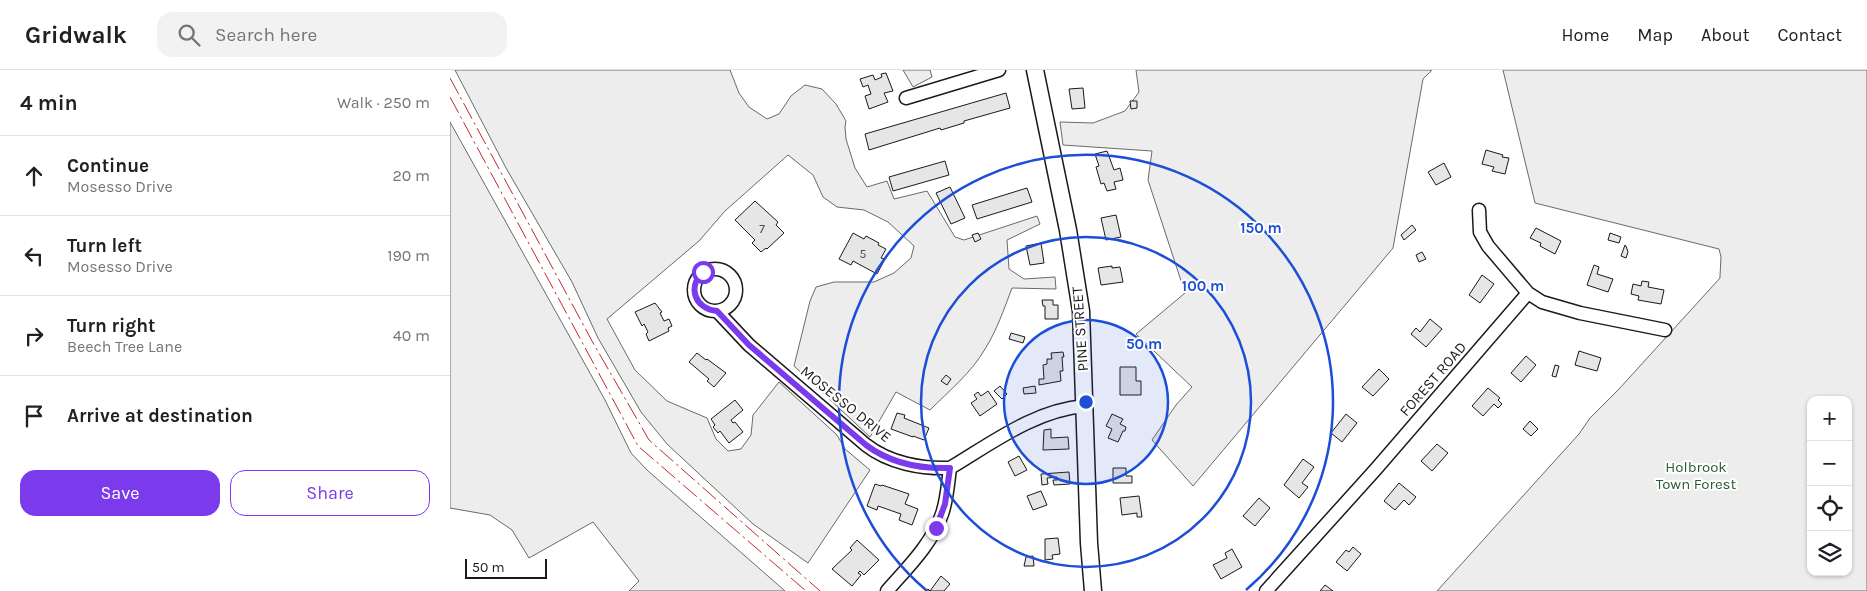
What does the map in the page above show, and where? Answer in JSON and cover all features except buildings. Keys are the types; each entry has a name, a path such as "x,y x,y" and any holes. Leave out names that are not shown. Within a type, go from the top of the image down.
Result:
{"main road":[{"name":"PINE STREET","path":"1035,70 1078,282 1082,331 1089,543 1093,591"}],"street":[{"path":"906,98 999,70"},
{"path":"1479,210 1480,232 1488,246 1528,293 1542,302 1580,313 1665,330"},
{"name":"FOREST ROAD","path":"1266,591 1376,469 1528,293"},
{"name":"MOSESSO DRIVE","path":"717,311 749,345 876,453 900,462 950,468"},
{"path":"887,591 918,556 936,528 945,504 950,468 1038,418 1059,410 1085,406"}],"green space":[{"path":"455,70 730,70 739,93 749,107 767,119 779,114 791,96 805,85 822,89 836,104 846,121 846,139 855,168 867,187 887,181 894,199 927,191 955,237 964,240 1037,216 1040,224 1007,240 1009,269 1024,279 1055,277 1056,289 1012,288 989,342 974,366 960,381 930,410 896,392 870,437 794,366 810,301 816,287 834,282 874,282 894,273 911,258 914,246 888,222 864,210 837,207 823,197 813,175 788,155 725,211 699,241 607,319 635,370 667,401 707,418 716,439 728,451 741,449 751,435 753,415 779,382 837,435 845,449 870,470 808,563 753,524 667,444 641,412 598,338 572,282 506,168"},
{"path":"903,70 930,70 932,77 913,87"},
{"path":"1136,70 1432,70 1423,79 1393,248 1193,486 1152,440 1176,405 1192,387 1136,334 1185,293 1148,180 1152,151 1063,145 1060,122 1093,123 1125,111 1139,92"},
{"name":"Holbrook Town Forest","path":"1503,70 1867,70 1867,591 1437,591 1579,434 1590,418 1619,389 1720,278 1721,257 1719,249 1535,203"},
{"path":"450,122 605,400 631,453 647,470 785,591 629,591 639,581 593,522 529,558 512,530 490,515 450,508"}],"power":[{"path":"450,78 592,341 649,440 820,591"},
{"path":"450,97 638,446 806,591"}],"route":[{"path":"703,272 695,283 695,297 698,303 703,308 717,311 749,345 876,453 900,462 950,468 945,504 936,528"}]}
